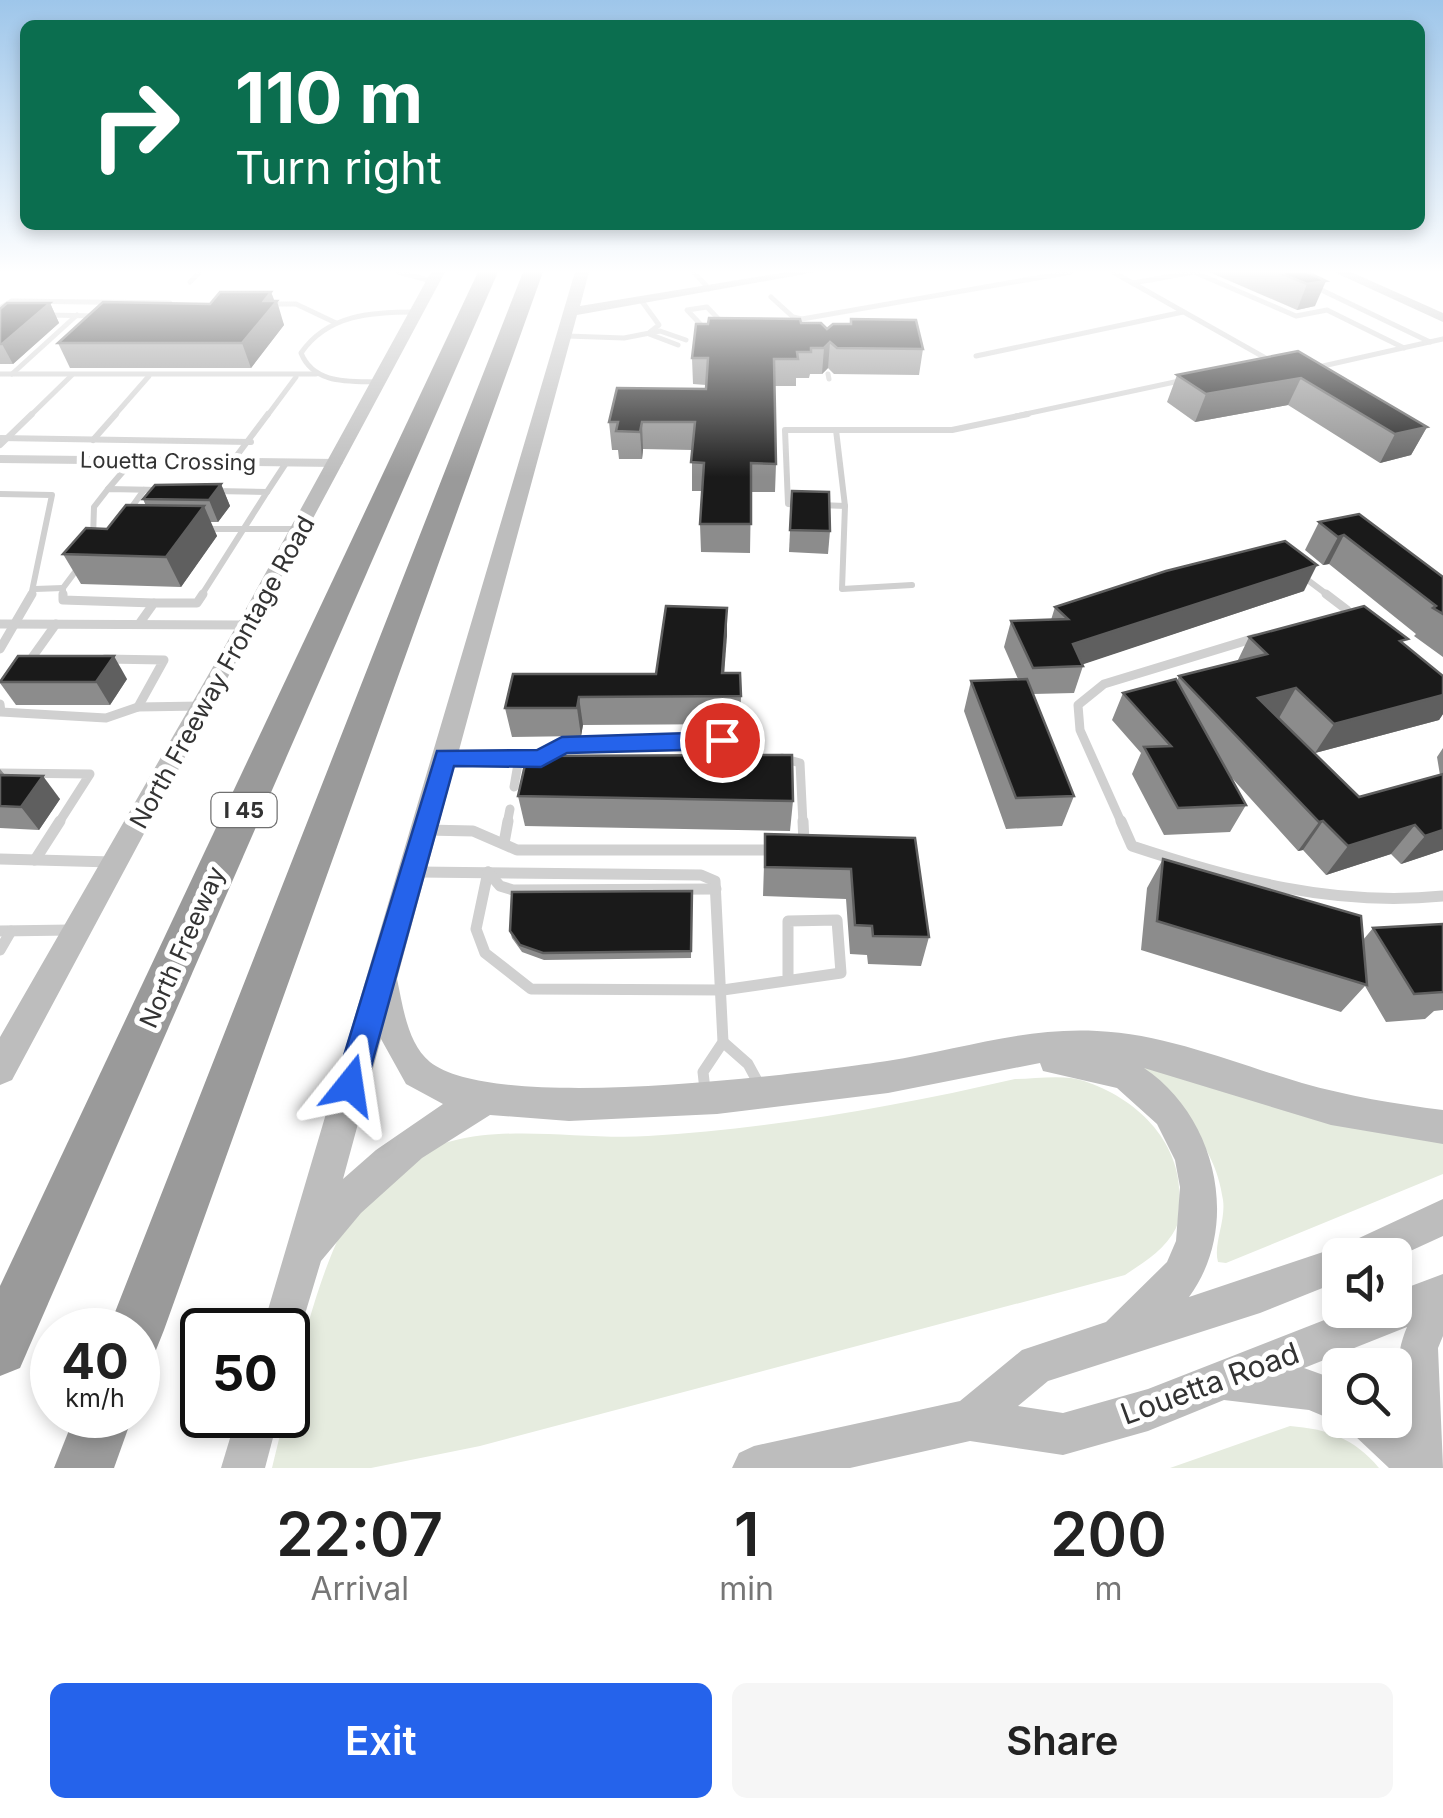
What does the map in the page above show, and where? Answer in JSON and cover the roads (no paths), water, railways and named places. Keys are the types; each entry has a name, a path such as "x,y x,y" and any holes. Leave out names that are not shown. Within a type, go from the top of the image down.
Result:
{"highway":[{"name":"North Freeway","path":"0,1348 457,341"},
{"path":"144,1308 507,341"},
{"path":"84,1468 95,1438"}],"main road":[{"name":"North Freeway Frontage Road","path":"0,1068 204,706 401,341"},
{"path":"288,1308 380,976 565,341"},
{"path":"380,976 392,1034 420,1076 482,1101 602,1104 706,1098 890,1076 1066,1045 1144,1050 1208,1066 1329,1107 1443,1127"},
{"path":"1000,1055 1083,1062 1130,1078 1165,1107 1188,1145 1199,1186 1198,1228 1185,1269 1118,1338"},
{"path":"300,1266 330,1219 376,1168 482,1101"},
{"path":"1397,1238 1443,1217"},
{"name":"Louetta Road","path":"970,1420 1036,1364 1260,1294 1322,1269"},
{"path":"1433,1468 1418,1386 1418,1348 1441,1294"},
{"name":"Louetta Road","path":"754,1468 970,1420 1063,1434 1221,1382 1441,1294"},
{"path":"1221,1382 1309,1389 1322,1394"},
{"path":"244,1468 252,1438"},
{"path":"1388,1438 1420,1468"}],"street":[{"name":"Louetta Crossing","path":"0,459 336,464"}],"lane":[{"path":"12,374 50,341"},
{"path":"309,341 301,352 305,364 316,374"},
{"path":"663,341 678,345"},
{"path":"976,356 1049,341"},
{"path":"1234,341 1281,366"},
{"path":"1389,341 1404,348"},
{"path":"1311,368 1436,341"},
{"path":"1252,364 1269,360"},
{"path":"53,374 65,362"},
{"path":"0,374 316,374 379,382"},
{"path":"2,441 72,374"},
{"path":"93,440 149,376"},
{"path":"845,506 788,504 786,430 952,430 1200,376"},
{"path":"232,462 251,442 296,377"},
{"path":"836,430 845,506 842,588 912,585"},
{"path":"2,441 251,442"},
{"path":"132,461 94,507 92,550 63,588 63,600 197,603 286,463"},
{"path":"108,489 162,490"},
{"path":"129,528 123,518 144,490"},
{"path":"197,491 267,492"},
{"path":"0,494 52,495 35,589 0,649"},
{"path":"187,529 301,529"},
{"path":"1305,578 1360,621"},
{"path":"35,589 63,588"},
{"path":"139,624 154,603"},
{"path":"1328,616 1346,610"},
{"path":"0,624 248,625"},
{"path":"20,668 56,624"},
{"path":"1272,633 1104,684 1078,705 1080,730 1132,846 1280,890 1346,901 1443,896"},
{"path":"31,659 45,659"},
{"path":"91,659 164,660 138,707"},
{"path":"0,704 1,712 29,717 106,718 138,707 204,706"},
{"path":"541,758 562,745 754,740"},
{"path":"445,757 558,759"},
{"path":"514,787 519,758"},
{"path":"770,758 800,763 805,842 798,850"},
{"path":"0,773 90,774 35,860"},
{"path":"504,843 510,808"},
{"path":"424,830 473,831 517,850 780,850"},
{"path":"0,859 117,862"},
{"path":"411,872 701,875 715,880 723,1042 703,1072 706,1098"},
{"path":"488,872 500,886 513,890 716,889"},
{"path":"488,872 476,929 485,953 532,989 723,990 841,973 837,920 788,921 788,980"},
{"path":"0,950 6,931 79,930"},
{"path":"723,1042 748,1064 762,1090"}]}
